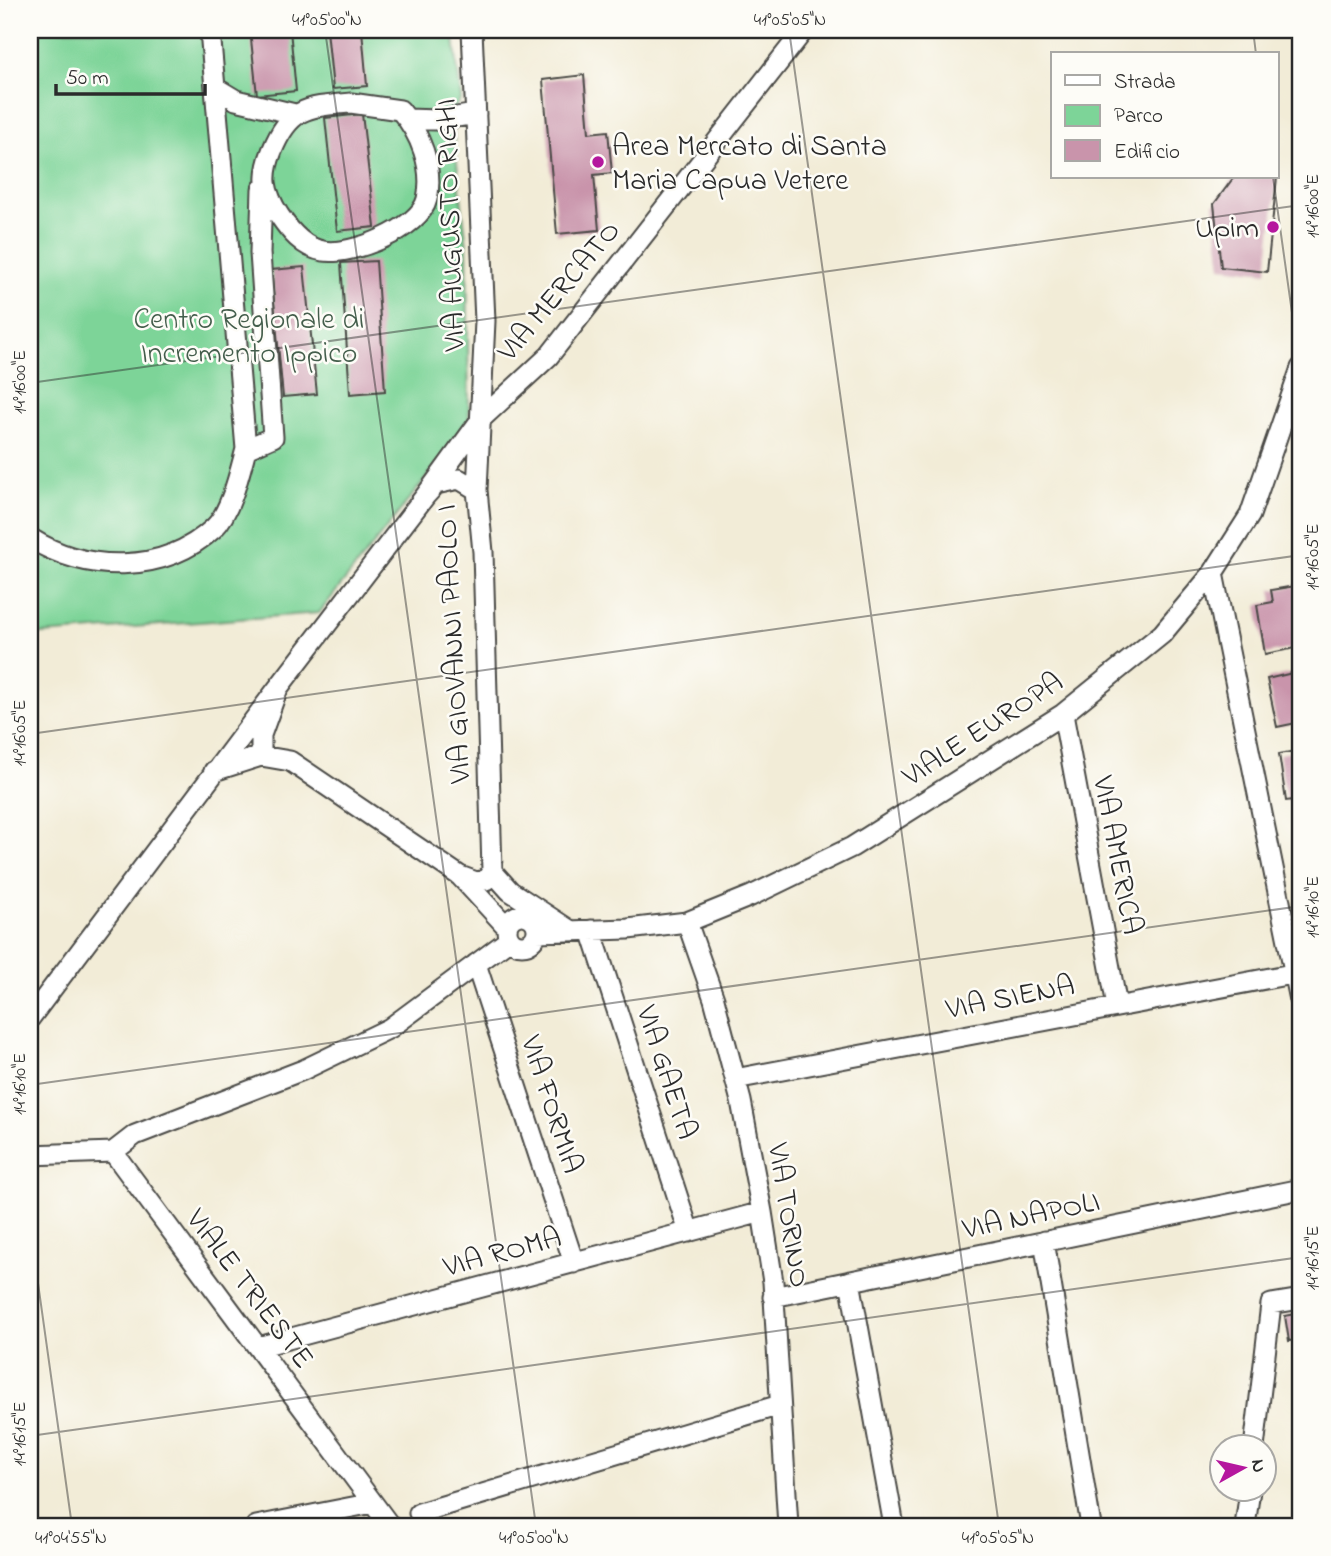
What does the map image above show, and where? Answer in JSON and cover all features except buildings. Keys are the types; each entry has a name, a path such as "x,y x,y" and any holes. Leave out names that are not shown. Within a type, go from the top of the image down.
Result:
{"street":[{"path":"30,538 51,552 99,564 137,565 181,548 215,527 234,489 246,449 211,30"},
{"name":"VIA AUGUSTO RIGHI","path":"472,30 485,321 477,490"},
{"name":"VIA MERCATO","path":"482,418 549,356 804,30"},
{"path":"216,88 236,100 295,114 331,104 361,103 400,110 423,146 428,174 427,201 414,218 385,237 344,250 323,251 304,244 285,224 269,200 262,178"},
{"path":"246,449 273,438 260,253 262,178 281,130 295,114"},
{"path":"408,119 437,120 476,114"},
{"name":"VIALE EUROPA","path":"508,933 516,916 527,915 535,922 537,932 687,922 751,896 852,847 1063,715 1162,634 1213,573 1250,515 1301,368"},
{"path":"426,495 482,418"},
{"name":"VIA GIOVANNI PAOLO I","path":"261,756 261,735 278,688 426,495 436,484 459,479 477,490 483,552 492,872"},
{"path":"1213,573 1298,976 1301,1005"},
{"path":"30,1017 278,688"},
{"name":"VIA AMERICA","path":"1063,715 1117,1006"},
{"path":"214,771 261,756 290,761 460,876 476,882 486,880 492,872 510,891 568,929"},
{"path":"30,1155 113,1152 135,1136 175,1118 216,1106 303,1070 390,1028 476,964 508,933 460,876"},
{"name":"VIA TORINO","path":"687,922 714,999 735,1079 762,1212 773,1297 788,1526"},
{"name":"VIA GAETA","path":"591,930 689,1232"},
{"name":"VIA FORMIA","path":"476,964 574,1263"},
{"name":"VIA SIENA","path":"735,1079 1117,1006 1298,976"},
{"name":"VIALE TRIESTE","path":"113,1152 390,1526"},
{"name":"VIA NAPOLI","path":"773,1297 1301,1189"},
{"name":"VIA ROMA","path":"258,1347 762,1212"},
{"path":"1044,1241 1091,1526"},
{"path":"850,1281 894,1526"},
{"path":"1256,1434 1271,1304 1301,1299"},
{"path":"419,1513 780,1405"},
{"path":"256,1526 373,1503"},
{"path":"1245,1526 1248,1504"}],"green space":[{"name":"Centro Regionale di Incremento Ippico","path":"30,30 453,30 461,99 451,112 467,247 469,424 319,613 30,635"}],"place":[{"name":"Area Mercato di Santa Maria Capua Vetere","path":"598,162"},
{"name":"Upim","path":"1273,227"}]}
